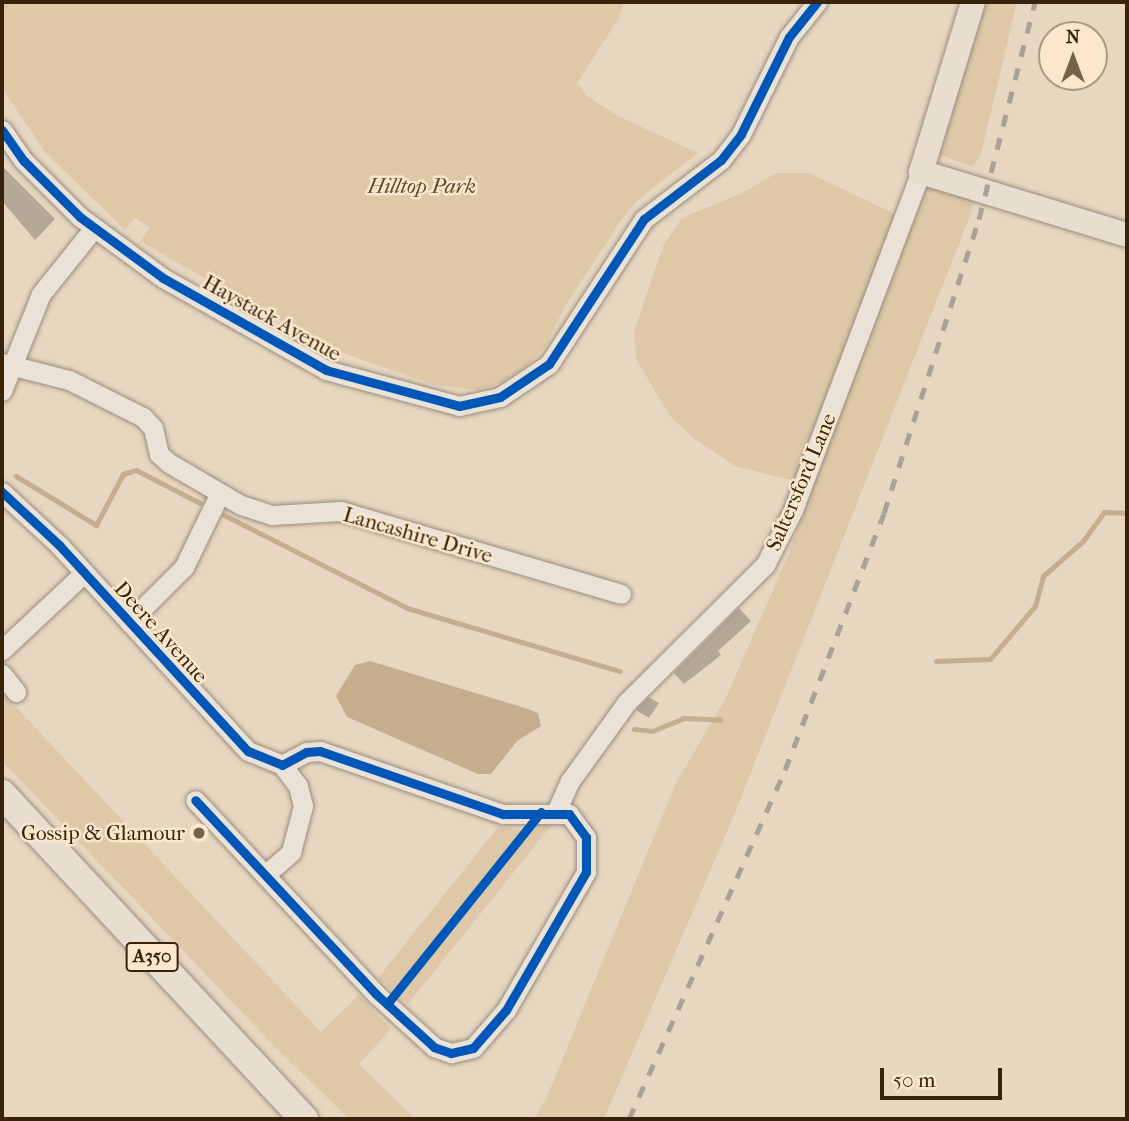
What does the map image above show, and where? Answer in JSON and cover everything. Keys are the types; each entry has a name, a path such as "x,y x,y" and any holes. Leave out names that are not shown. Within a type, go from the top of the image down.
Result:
{"highway":[{"name":"A350","path":"2,794 304,1119"}],"main road":[{"name":"Saltersford Lane","path":"921,172 973,2"},
{"path":"921,172 1127,235"}],"street":[{"name":"Haystack Avenue","path":"2,130 24,161 93,229 163,278 326,370 459,406 500,397 549,365 629,238 665,199 721,160 741,134 789,37 817,2"},
{"name":"Saltersford Lane","path":"556,812 570,781 627,702 765,565 793,510 921,172"},
{"path":"2,391 6,364 41,294 93,229"},
{"name":"Lancashire Drive","path":"6,364 69,380 143,417 153,428 159,454 220,493 272,515 341,511 621,594"},
{"name":"Deere Avenue","path":"2,492 84,573 227,731 248,751 282,765"},
{"path":"128,622 184,567 220,493"},
{"path":"2,650 84,573"},
{"path":"2,674 16,692"},
{"path":"195,800 265,875 425,1039 442,1051 466,1051 519,992 586,872 586,837 578,821 556,812 503,814 339,756 306,752 282,765 298,786 303,806 290,852 265,875"}],"green space":[{"name":"Hilltop Park","path":"2,2 624,2 619,18 577,83 587,96 620,117 698,153 640,198 622,219 564,308 545,348 527,366 503,382 479,390 434,385 335,350 235,296 140,241 150,228 135,218 125,230 45,152 8,97 2,85"},
{"path":"981,2 1017,2 981,154 973,167 939,154"},
{"path":"776,173 809,173 895,214 795,481 735,466 693,438 670,416 636,359 634,331 664,244 682,218 746,191"},
{"path":"923,184 974,200 970,216 737,808 604,1119 534,1119 546,1099 676,783 726,698 789,553"},
{"path":"2,692 321,1032 359,995 391,1029 359,1064 415,1119 349,1119 275,1047 2,761"},
{"path":"537,824 551,826 408,1004 378,978 498,827 524,830"}],"shaded area":[{"path":"370,661 525,708 538,713 541,726 517,741 491,774 478,774 347,717 336,696 355,665"}],"building":[{"path":"2,166 55,219 35,240 2,201"},
{"path":"739,608 751,621 718,651 721,655 684,684 674,673"},
{"path":"649,697 659,703 649,718 636,710"}],"waterway":[{"path":"16,476 96,525 123,474 136,470 200,503"},
{"path":"936,661 990,659 1035,606 1043,576 1083,541 1104,512 1127,513"},
{"path":"224,515 407,608 620,671"},
{"path":"634,729 652,731 685,718 720,720"}],"railway":[{"path":"629,1119 785,770 884,513 979,219 1035,2"}],"cycle path":[{"path":"2,130 24,161 80,217 163,278 326,370 459,406 500,397 549,364 644,219 721,160 741,134 789,37 817,2"},
{"path":"2,492 59,545 248,751 282,765 306,752 320,751 503,814 569,814 586,837 586,872 506,1010 473,1048 451,1053 434,1047 376,994 195,800"},
{"path":"387,1004 541,812"}],"place":[{"name":"Gossip & Glamour","path":"199,833"}]}
